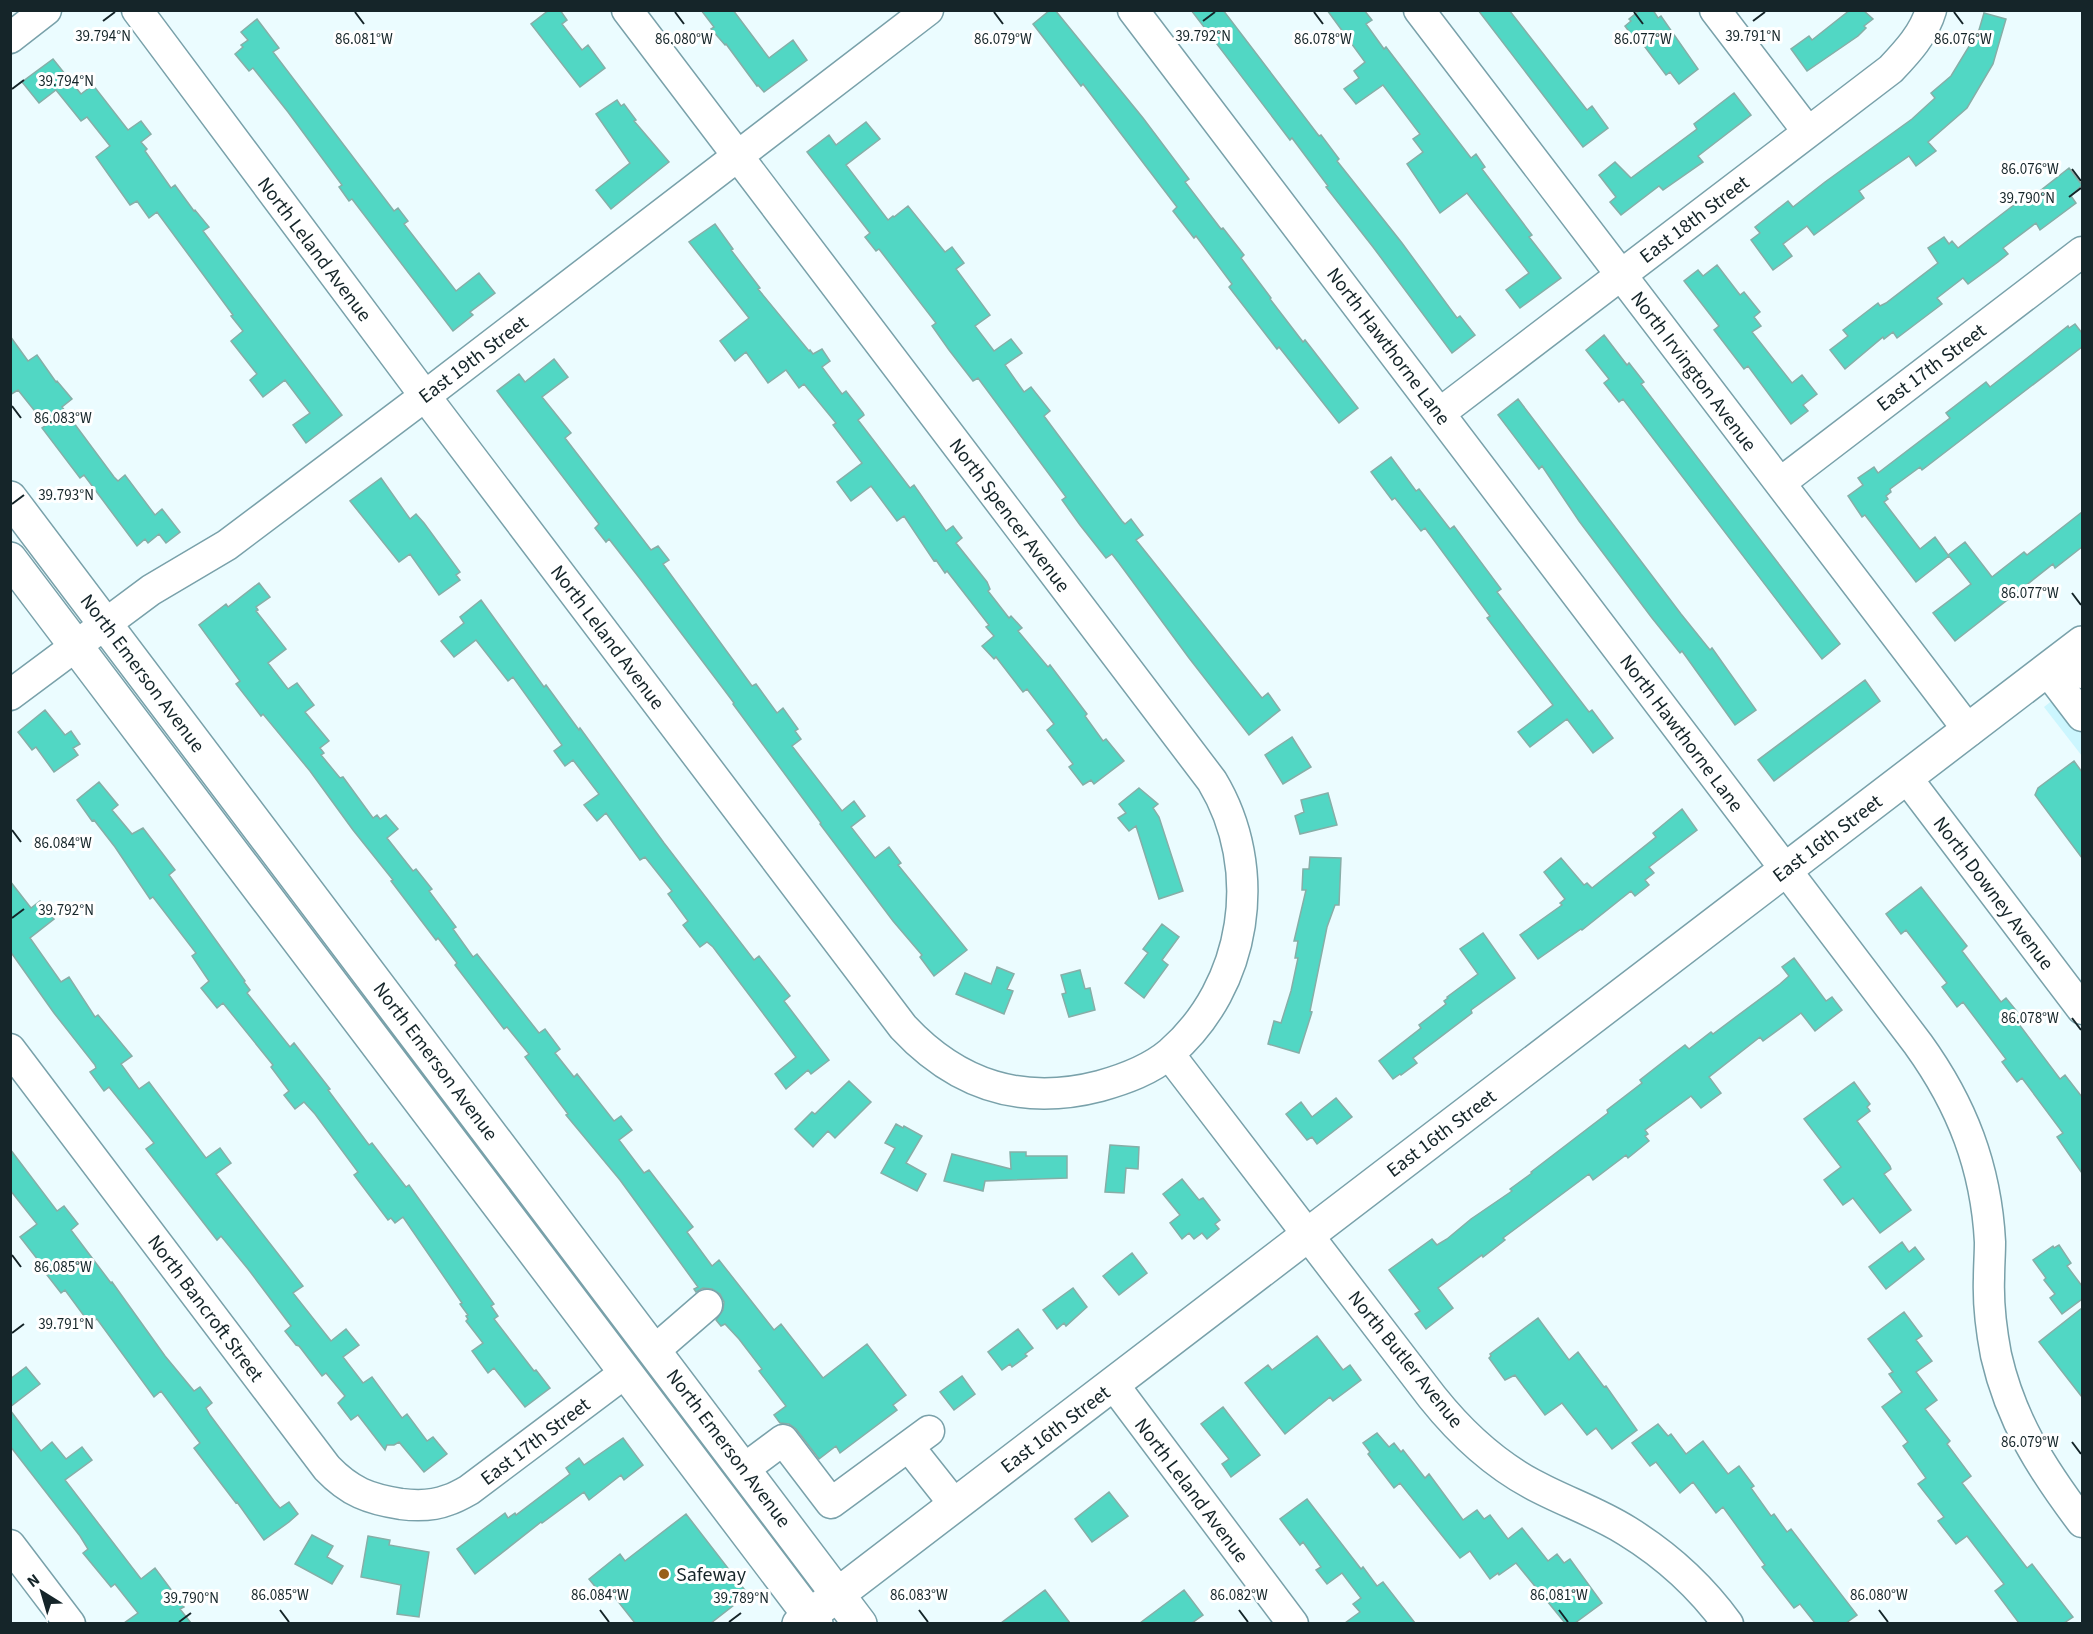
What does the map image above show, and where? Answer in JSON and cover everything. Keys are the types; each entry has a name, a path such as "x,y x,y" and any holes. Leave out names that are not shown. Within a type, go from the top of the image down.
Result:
{"main road":[{"name":"North Emerson Avenue","path":"10,498 860,1623"},
{"name":"North Emerson Avenue","path":"10,559 626,1372 808,1621"},
{"name":"East 16th Street","path":"808,1621 838,1594 1906,777 2070,660"}],"street":[{"path":"10,38 45,10"},
{"name":"North Leland Avenue","path":"136,10 903,1027 922,1047 944,1064 976,1081 1021,1093 1049,1095 1085,1090 1117,1081 1138,1073 1169,1054"},
{"name":"North Spencer Avenue","path":"627,10 1204,772 1221,799 1235,833 1242,870 1242,917 1237,944 1228,971 1212,1004 1195,1027 1169,1054"},
{"name":"East 19th Street","path":"10,695 151,590 227,545 928,10"},
{"name":"North Hawthorne Lane","path":"1133,10 1929,1059 1960,1115 1977,1158 1985,1195 1990,1242 1989,1312 2003,1382 2032,1451 2082,1522"},
{"name":"North Irvington Avenue","path":"1419,10 1969,731"},
{"path":"1714,10 1808,132"},
{"name":"East 18th Street","path":"1440,413 1891,69 1910,50 1920,35 1931,10"},
{"name":"East 17th Street","path":"1780,483 2082,252"},
{"path":"2070,660 2082,716"},
{"name":"North Downey Avenue","path":"1906,777 2082,1009"},
{"name":"North Bancroft Street","path":"10,1049 327,1468 348,1487 374,1499 409,1505 440,1502"},
{"name":"North Butler Avenue","path":"1169,1054 1439,1405 1471,1439 1508,1469 1533,1484 1610,1520 1642,1540 1698,1588 1728,1623"},
{"path":"655,1350 708,1305"},
{"name":"East 17th Street","path":"440,1502 469,1490 626,1372"},
{"name":"North Leland Avenue","path":"1113,1384 1293,1623"},
{"path":"744,1468 783,1440 831,1503 919,1439 955,1505"},
{"path":"10,1545 70,1623"}],"shaded area":[{"path":"2082,677 2082,756 2044,707"}],"building":[{"path":"549,10 560,10 567,20 562,24 582,50 588,45 605,68 580,87 531,24"},
{"path":"701,10 733,10 769,58 793,40 807,60 764,92 726,44 711,29 714,27"},
{"path":"1050,10 1055,10 1143,118 1189,179 1185,182 1244,255 1241,258 1270,299 1358,408 1339,423 1229,287 1232,284 1196,236 1194,238 1173,211 1177,207 1083,84 1081,86 1033,24"},
{"path":"1191,10 1223,10 1319,136 1321,135 1339,159 1337,161 1402,243 1457,318 1460,316 1475,335 1452,353 1326,187 1328,186 1292,138 1290,140"},
{"path":"1327,10 1364,10 1372,20 1366,24 1384,49 1386,47 1471,158 1476,154 1485,167 1482,169 1532,235 1529,237 1561,278 1520,308 1506,290 1529,273 1467,193 1440,213 1407,164 1423,152 1413,139 1420,134 1383,85 1356,104 1344,89 1359,78 1354,71 1365,62"},
{"path":"1478,10 1509,10 1587,110 1592,106 1608,128 1583,147"},
{"path":"1640,10 1653,10 1658,18 1661,16 1698,69 1679,84 1670,72 1666,75 1639,39 1636,41 1625,26 1631,21 1629,19"},
{"path":"1850,10 1863,10 1873,19 1864,26 1866,28 1858,36 1807,71 1791,49 1809,36 1812,40"},
{"path":"1984,13 2006,19 1993,64 1967,108 1928,142 1936,151 1916,166 1909,156 1859,191 1864,198 1814,235 1807,226 1783,244 1792,256 1773,270 1751,240 1760,233 1755,227 1788,201 1793,207 1912,119 1935,98 1931,93 1951,76 1979,30"},
{"path":"257,19 279,48 273,52 394,211 398,208 408,221 404,224 456,291 479,273 495,293 470,312 473,315 453,331 352,199 349,201 339,187 342,185 288,112 253,68 249,71 235,54 248,40 241,32"},
{"path":"53,59 81,94 93,85 128,130 141,121 151,134 141,142 147,149 145,151 171,188 175,185 209,227 203,231 342,415 306,443 293,425 310,413 285,380 263,397 250,380 257,374 231,341 243,331 157,212 149,218 137,201 130,205 96,157 110,146 87,117 81,121 56,90 39,103 22,82"},
{"path":"1734,93 1751,115 1698,156 1703,162 1663,190 1659,186 1621,215 1610,202 1616,197 1599,175 1615,162 1631,178 1697,129 1694,124"},
{"path":"617,100 621,106 624,104 636,120 634,121 669,162 611,209 596,190 630,163 596,114"},
{"path":"866,122 880,139 846,165 888,220 908,206 945,252 952,247 964,263 956,269 990,315 975,326 994,351 1011,339 1022,353 1005,365 1024,392 1031,387 1050,411 1044,416 1122,521 1125,524 1131,519 1143,535 1136,540 1262,698 1268,693 1280,710 1249,735 1112,554 1106,558 1080,525 1062,500 1066,497 978,378 973,381 949,350 932,326 936,323 879,249 876,251 865,237 870,233 807,152 829,135 836,145"},
{"path":"2069,168 2082,185 2071,196 2076,203 2040,230 2036,223 2003,248 2008,254 1998,262 1968,284 1963,278 1937,298 1942,304 1897,338 1893,332 1884,339 1883,337 1845,369 1830,350 1848,336 1843,330 1878,303 1880,306 1886,303 1938,263 1928,248 1944,237 1949,244 1952,241 1958,248 2028,194 2031,198"},
{"path":"715,224 733,249 731,250 760,288 758,289 809,351 813,354 822,349 830,361 822,367 842,394 846,391 863,413 864,415 858,420 910,488 914,485 946,531 953,526 962,538 956,543 987,582 990,589 988,591 1009,618 1011,616 1022,628 1018,631 1048,667 1050,665 1087,714 1085,716 1103,741 1106,739 1124,761 1094,784 1091,780 1083,785 1069,767 1073,764 1047,730 1054,724 1027,689 1023,692 996,657 994,659 982,646 994,636 986,627 989,625 947,571 945,573 936,560 934,561 904,516 897,521 871,486 851,501 837,482 862,463 833,425 836,423 804,384 799,388 786,370 768,383 746,352 735,361 720,341 749,318 689,242"},
{"path":"1717,265 1740,295 1744,292 1760,312 1754,317 1761,326 1752,332 1792,383 1802,375 1817,394 1803,405 1808,411 1791,424 1748,366 1744,369 1714,330 1719,326 1684,281 1698,270 1703,276"},
{"path":"2075,324 2082,333 2082,347 1922,470 1920,467 1890,489 1891,492 1886,496 1888,499 1884,502 1920,549 1935,537 1948,555 1965,542 1992,577 2024,552 2027,555 2082,512 2082,547 2055,568 2053,564 1955,641 1933,613 1971,584 1949,556 1916,582 1865,515 1862,517 1848,496 1863,485 1858,478 1874,467 1878,473 1950,418 1946,413 1986,382 1990,387 2068,326 2069,328"},
{"path":"1604,335 1627,365 1629,363 1644,382 1641,384 1840,644 1822,659 1623,399 1619,402 1604,383 1609,379 1586,350"},
{"path":"10,336 28,361 37,355 56,382 72,399 62,407 114,477 118,481 125,475 155,515 162,509 180,532 166,543 159,534 148,543 145,539 137,546 84,475 80,478 42,428 46,425 18,390 10,395"},
{"path":"554,359 568,377 542,397 571,433 565,438 651,550 658,546 669,560 663,564 752,686 756,684 777,713 783,708 798,729 795,731 801,739 792,746 842,811 854,801 865,816 851,827 875,858 889,847 901,863 898,865 967,950 934,976 920,957 922,955 893,921 820,824 722,687 609,539 606,542 595,528 599,524 497,391 519,374 525,382"},
{"path":"1518,399 1681,614 1710,650 1712,648 1756,710 1735,725 1682,651 1680,653 1652,618 1579,521 1542,466 1539,469 1498,415"},
{"path":"1391,457 1416,491 1419,489 1450,529 1454,526 1501,589 1497,592 1589,712 1592,710 1613,738 1593,753 1567,719 1530,747 1518,732 1553,705 1487,618 1490,616 1425,528 1421,531 1395,498 1392,500 1371,472"},
{"path":"381,478 410,519 416,514 460,572 456,575 460,580 439,595 410,554 399,562 350,501"},
{"path":"259,583 270,597 256,607 258,610 256,611 286,649 268,663 288,689 297,683 314,705 305,712 329,741 320,748 324,753 321,755 340,778 343,777 373,818 377,815 380,819 386,815 398,829 387,838 413,871 416,869 432,889 429,891 456,927 453,929 473,957 477,954 539,1033 545,1029 560,1049 555,1053 574,1077 577,1074 614,1121 621,1116 632,1130 619,1140 644,1173 649,1170 693,1227 687,1232 712,1266 719,1260 774,1330 781,1324 823,1378 867,1344 906,1395 893,1405 897,1410 840,1453 836,1446 819,1459 796,1429 789,1424 780,1423 774,1415 786,1406 759,1371 762,1369 739,1339 725,1324 721,1326 716,1320 723,1310 724,1302 720,1294 712,1289 703,1288 696,1292 694,1289 698,1287 669,1247 620,1180 566,1115 568,1114 525,1057 529,1054 507,1027 504,1029 455,965 457,963 438,938 436,940 310,771 236,684 240,681 199,625 226,604 228,607"},
{"path":"481,600 544,687 546,685 579,730 580,728 754,960 759,956 790,996 784,1001 829,1060 811,1074 808,1070 786,1089 775,1074 796,1057 713,947 707,942 700,947 683,925 688,921 668,894 672,891 645,857 640,860 606,813 597,821 584,805 599,794 573,760 565,766 554,751 562,745 513,677 508,681 476,640 454,657 441,641 464,623 460,617"},
{"path":"1865,680 1880,701 1774,781 1758,760"},
{"path":"45,710 65,735 71,731 80,744 73,748 78,755 54,772 36,747 32,750 18,732"},
{"path":"1292,737 1311,767 1283,784 1265,755"},
{"path":"2074,761 2082,772 2082,858 2035,795 2038,788"},
{"path":"99,782 118,805 112,810 132,834 143,828 175,870 169,875 245,981 250,990 247,993 290,1047 294,1043 369,1145 372,1143 406,1187 409,1185 494,1304 491,1306 498,1316 494,1319 550,1388 525,1407 494,1368 488,1373 472,1351 483,1343 466,1321 468,1315 460,1304 462,1303 403,1217 395,1223 391,1218 388,1220 354,1175 358,1172 315,1114 304,1102 295,1109 284,1095 289,1091 271,1067 273,1065 223,1003 217,1008 201,988 209,981 192,956 196,953 153,897 150,899 115,847 77,800"},
{"path":"1139,788 1158,804 1153,808 1159,817 1183,891 1159,899 1136,826 1129,831 1118,818 1126,813 1119,804"},
{"path":"1328,793 1337,825 1300,834 1295,816 1304,812 1301,800"},
{"path":"1682,809 1697,830 1649,867 1654,873 1645,880 1649,885 1635,896 1631,891 1582,930 1538,959 1520,935 1562,905 1560,903 1565,899 1544,872 1561,858 1584,885 1587,883 1592,888 1656,837 1653,833"},
{"path":"1310,857 1341,858 1339,905 1335,905 1327,927 1310,1011 1312,1012 1299,1053 1268,1044 1274,1021 1281,1023 1291,991 1298,958 1295,958 1298,941 1294,941 1306,890 1302,890 1303,869 1309,869"},
{"path":"10,881 31,908 40,901 54,919 30,938 61,982 69,977 95,1017 98,1015 132,1056 121,1064 139,1089 149,1082 206,1158 220,1148 231,1163 216,1174 303,1286 293,1293 331,1341 346,1329 359,1345 343,1357 363,1383 372,1377 402,1418 407,1414 427,1441 433,1437 447,1454 424,1472 399,1442 387,1445 385,1450 358,1415 351,1420 338,1403 345,1396 326,1373 322,1376 296,1345 285,1331 291,1326 248,1269 221,1236 217,1240 146,1149 154,1143 109,1087 104,1091 90,1072 96,1068 95,1065 10,951"},
{"path":"1921,887 1967,946 1962,951 2001,1002 2006,998 2023,1019 2018,1023 2060,1079 2065,1075 2082,1097 2082,1173 2057,1137 2063,1133 2022,1078 2017,1082 2002,1062 2006,1059 1963,1002 1957,1007 1942,987 1947,983 1906,930 1901,934 1886,914"},
{"path":"1162,924 1179,937 1162,960 1168,965 1144,998 1125,983 1148,953 1143,949"},
{"path":"1483,933 1515,978 1471,1010 1472,1013 1413,1058 1417,1063 1393,1079 1379,1061 1421,1028 1419,1025 1446,1004 1444,1001 1447,997 1478,974 1460,949"},
{"path":"1794,958 1826,1001 1832,997 1842,1010 1815,1031 1801,1013 1763,1041 1760,1037 1709,1077 1721,1093 1701,1108 1691,1096 1645,1130 1648,1134 1645,1136 1649,1141 1628,1158 1626,1155 1593,1180 1589,1174 1503,1238 1505,1240 1483,1257 1482,1255 1438,1288 1453,1308 1426,1329 1415,1314 1420,1311 1389,1270 1432,1239 1437,1245 1447,1239 1471,1219 1512,1191 1510,1189 1608,1113 1607,1110 1642,1083 1640,1080 1673,1054 1685,1045 1689,1049 1711,1032 1713,1034 1780,984 1789,976 1782,967"},
{"path":"997,967 1014,974 1007,989 1013,991 1004,1014 956,994 965,973 991,984"},
{"path":"1080,970 1085,989 1090,988 1095,1010 1069,1017 1062,994 1066,993 1061,975"},
{"path":"849,1081 871,1102 835,1138 828,1131 813,1147 795,1129 812,1112 815,1114"},
{"path":"1854,1082 1870,1104 1867,1107 1870,1111 1857,1121 1890,1166 1891,1169 1884,1174 1911,1210 1880,1233 1853,1198 1843,1205 1824,1180 1841,1167 1804,1119"},
{"path":"1336,1098 1352,1117 1317,1144 1312,1137 1307,1140 1286,1114 1301,1102 1312,1117"},
{"path":"896,1124 922,1136 906,1163 926,1174 917,1191 881,1173 895,1148 885,1143"},
{"path":"1110,1145 1139,1147 1138,1169 1126,1168 1124,1193 1105,1192"},
{"path":"10,1149 57,1211 64,1206 78,1224 71,1230 165,1356 194,1391 200,1387 212,1403 206,1408 210,1415 274,1501 280,1508 289,1502 298,1514 264,1540 194,1448 200,1443 161,1391 154,1397 97,1319 90,1324 65,1290 61,1293 20,1237 37,1224 10,1190"},
{"path":"1010,1152 1026,1152 1026,1156 1067,1156 1067,1178 985,1181 983,1191 944,1181 952,1154 1011,1169"},
{"path":"1182,1179 1199,1200 1203,1198 1220,1220 1215,1224 1219,1229 1207,1239 1202,1233 1194,1239 1189,1233 1182,1239 1170,1223 1180,1215 1163,1194"},
{"path":"1902,1242 1909,1252 1915,1247 1924,1259 1886,1289 1869,1267"},
{"path":"2059,1245 2071,1263 2067,1266 2082,1286 2082,1299 2062,1314 2050,1298 2055,1294 2033,1260 2053,1246 2054,1248"},
{"path":"1132,1253 1147,1273 1119,1295 1103,1276"},
{"path":"1073,1288 1087,1307 1066,1326 1064,1323 1057,1329 1043,1310"},
{"path":"2082,1308 2082,1397 2039,1342"},
{"path":"1904,1312 1922,1336 1916,1340 1932,1361 1916,1372 1937,1400 1925,1409 1950,1441 1947,1444 1971,1476 1962,1483 2027,1568 2032,1564 2073,1617 2064,1623 2019,1623 1995,1591 2004,1584 1967,1536 1956,1544 1938,1521 1944,1517 1918,1484 1926,1478 1903,1446 1908,1442 1882,1407 1902,1392 1889,1374 1893,1372 1868,1339"},
{"path":"1538,1318 1569,1360 1578,1352 1604,1387 1606,1386 1637,1430 1612,1449 1596,1428 1587,1435 1562,1403 1545,1415 1515,1375 1505,1380 1489,1358 1490,1354"},
{"path":"1018,1329 1033,1348 1025,1354 1027,1356 1012,1367 1010,1364 1002,1370 988,1352"},
{"path":"1317,1336 1343,1370 1350,1365 1361,1380 1333,1401 1330,1397 1285,1434 1245,1383 1268,1365 1272,1370"},
{"path":"26,1367 40,1384 10,1407 10,1379"},
{"path":"962,1376 975,1394 954,1410 940,1392"},
{"path":"1223,1407 1260,1455 1231,1477 1222,1464 1229,1459 1201,1424"},
{"path":"10,1410 41,1451 52,1442 66,1459 82,1447 92,1460 65,1480 141,1579 155,1568 184,1607 180,1609 191,1623 124,1623 138,1613 115,1584 111,1587 83,1553 88,1549 80,1536 10,1446"},
{"path":"1658,1424 1668,1436 1671,1434 1686,1454 1703,1441 1728,1474 1739,1466 1754,1486 1751,1488 1771,1516 1774,1514 1787,1532 1791,1529 1857,1615 1846,1623 1815,1623 1800,1604 1794,1608 1762,1567 1765,1565 1723,1507 1716,1513 1693,1482 1680,1493 1656,1462 1650,1466 1632,1443"},
{"path":"1377,1433 1389,1447 1394,1443 1401,1452 1403,1450 1425,1478 1429,1474 1463,1520 1477,1510 1484,1519 1490,1515 1508,1539 1522,1528 1548,1561 1557,1554 1564,1563 1570,1559 1602,1603 1575,1623 1565,1623 1516,1563 1490,1579 1470,1551 1460,1558 1400,1483 1394,1488 1368,1454 1370,1452 1363,1443"},
{"path":"623,1438 643,1465 624,1480 621,1475 589,1500 584,1492 541,1522 475,1574 457,1549 505,1513 508,1518 515,1513 516,1515 570,1474 566,1468 579,1458 584,1465"},
{"path":"1109,1492 1128,1516 1092,1542 1075,1519"},
{"path":"1307,1499 1361,1569 1363,1567 1377,1586 1383,1582 1415,1623 1345,1623 1360,1612 1353,1604 1361,1598 1342,1573 1327,1584 1316,1570 1321,1567 1303,1542 1300,1545 1280,1519"},
{"name":"Safeway","path":"686,1514 748,1594 711,1623 635,1623 609,1590 602,1595 589,1579 620,1554 625,1561"},
{"path":"312,1535 333,1546 327,1557 343,1566 332,1584 295,1564"},
{"path":"368,1536 390,1540 389,1545 429,1552 419,1617 397,1614 401,1585 361,1577"},
{"path":"1045,1590 1070,1623 1001,1623"},
{"path":"1184,1590 1203,1615 1192,1623 1140,1623"}],"place":[{"name":"Safeway","path":"664,1574"}]}
